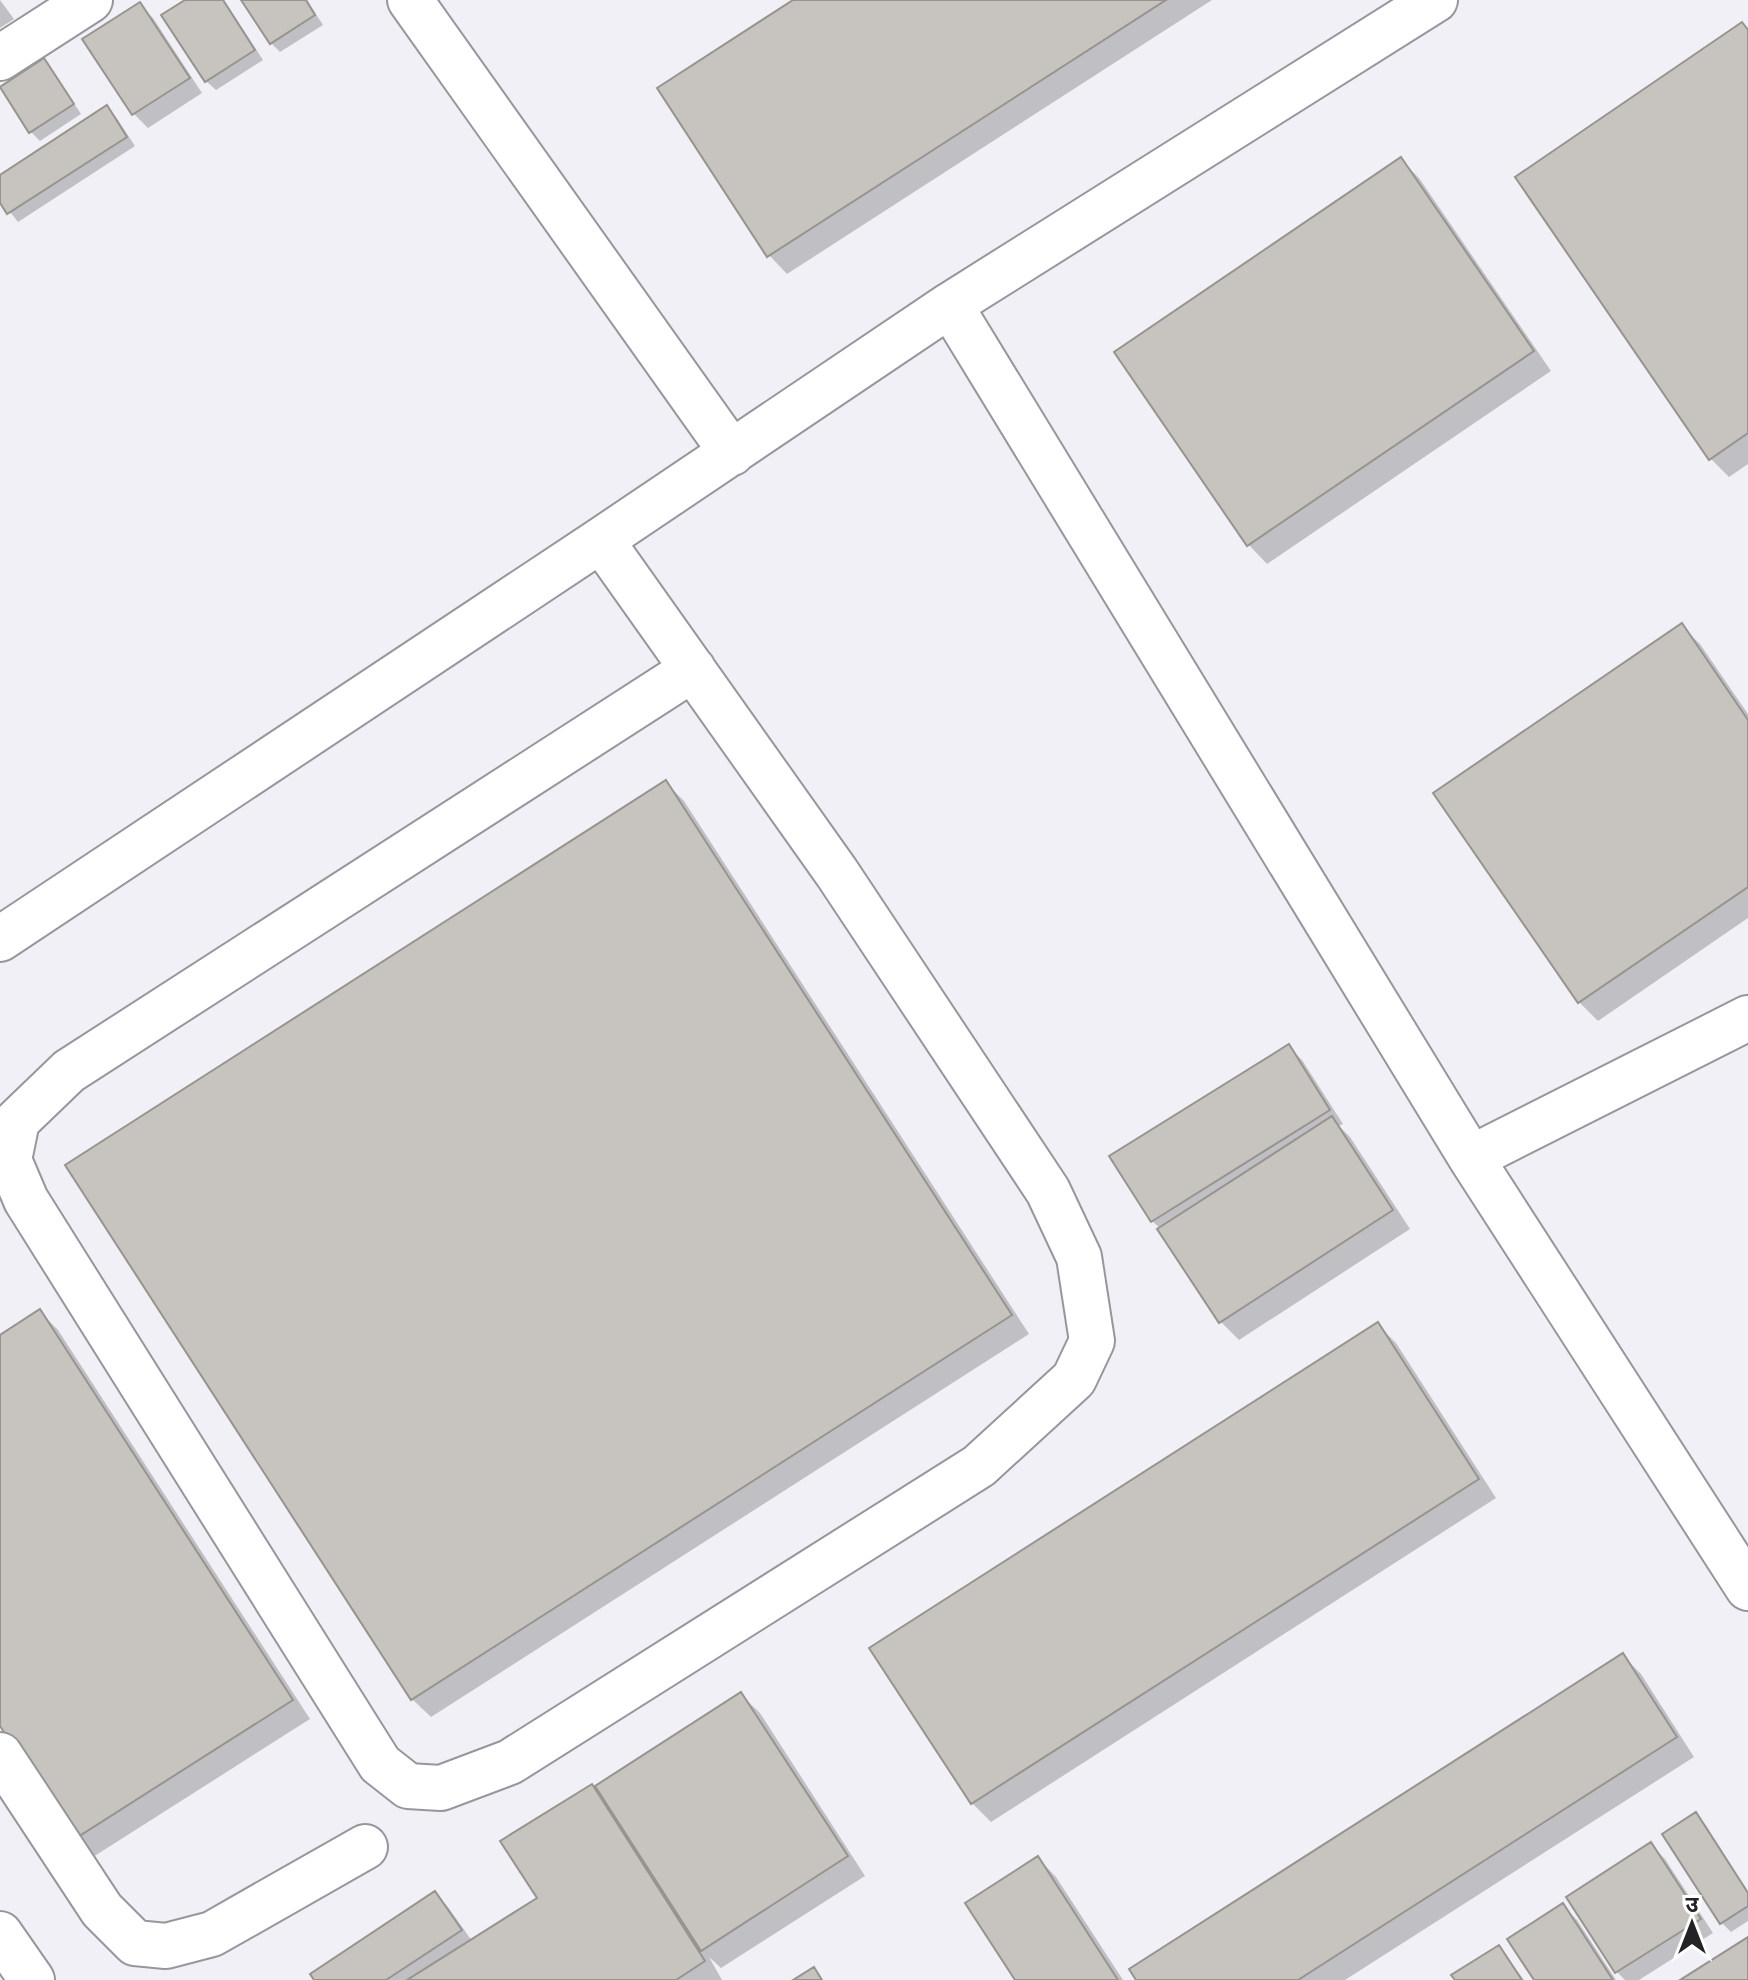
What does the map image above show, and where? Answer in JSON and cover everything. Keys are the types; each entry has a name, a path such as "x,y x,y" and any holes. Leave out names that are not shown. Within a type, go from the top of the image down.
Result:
{"street":[{"path":"0,58 45,12 90,0"},
{"path":"410,0 732,453"},
{"path":"0,939 950,305 1435,0"},
{"path":"950,305 1471,1158 1748,1588"},
{"path":"601,540 693,669 837,873 1048,1191 1079,1257 1092,1341 1074,1379 979,1466 510,1762 441,1788 408,1786 380,1764 26,1200 9,1160 17,1121 69,1071 693,669"},
{"path":"1471,1158 1748,1018"},
{"path":"0,1755 102,1910 135,1943 166,1946 212,1934 365,1847"},
{"path":"0,1934 32,1980"}],"building":[{"path":"185,0 223,0 255,50 205,82 161,15"},
{"path":"241,0 306,0 315,15 270,44"},
{"path":"793,0 1166,0 767,257 657,88"},
{"path":"140,2 190,78 132,115 82,39"},
{"path":"1742,22 1748,30 1748,433 1709,460 1515,177"},
{"path":"44,58 74,104 29,133 0,87"},
{"path":"107,105 127,137 7,214 0,203 0,175"},
{"path":"1401,157 1534,351 1247,546 1114,352"},
{"path":"1682,623 1748,720 1748,887 1578,1003 1433,793"},
{"path":"666,780 1012,1315 411,1700 65,1165"},
{"path":"1289,1044 1330,1110 1151,1222 1109,1156"},
{"path":"1332,1116 1393,1210 1219,1323 1157,1229"},
{"path":"40,1309 293,1700 73,1840 0,1726 0,1335"},
{"path":"1378,1322 1479,1479 971,1804 869,1648"},
{"path":"1623,1653 1677,1737 1298,1980 1136,1980 1129,1969"},
{"path":"741,1692 848,1856 701,1951 595,1786"},
{"path":"592,1784 705,1961 676,1980 407,1980 537,1898 500,1841"},
{"path":"1696,1812 1748,1893 1748,1906 1720,1924 1662,1834"},
{"path":"1651,1842 1701,1919 1615,1973 1566,1897"},
{"path":"1038,1856 1118,1980 1015,1980 965,1903"},
{"path":"435,1891 462,1930 386,1980 314,1980 310,1974"},
{"path":"1563,1903 1613,1980 1534,1980 1507,1939"},
{"path":"1748,1937 1748,1980 1680,1980"},
{"path":"1499,1945 1522,1980 1455,1980 1451,1975"},
{"path":"814,1967 822,1980 793,1980"}]}
